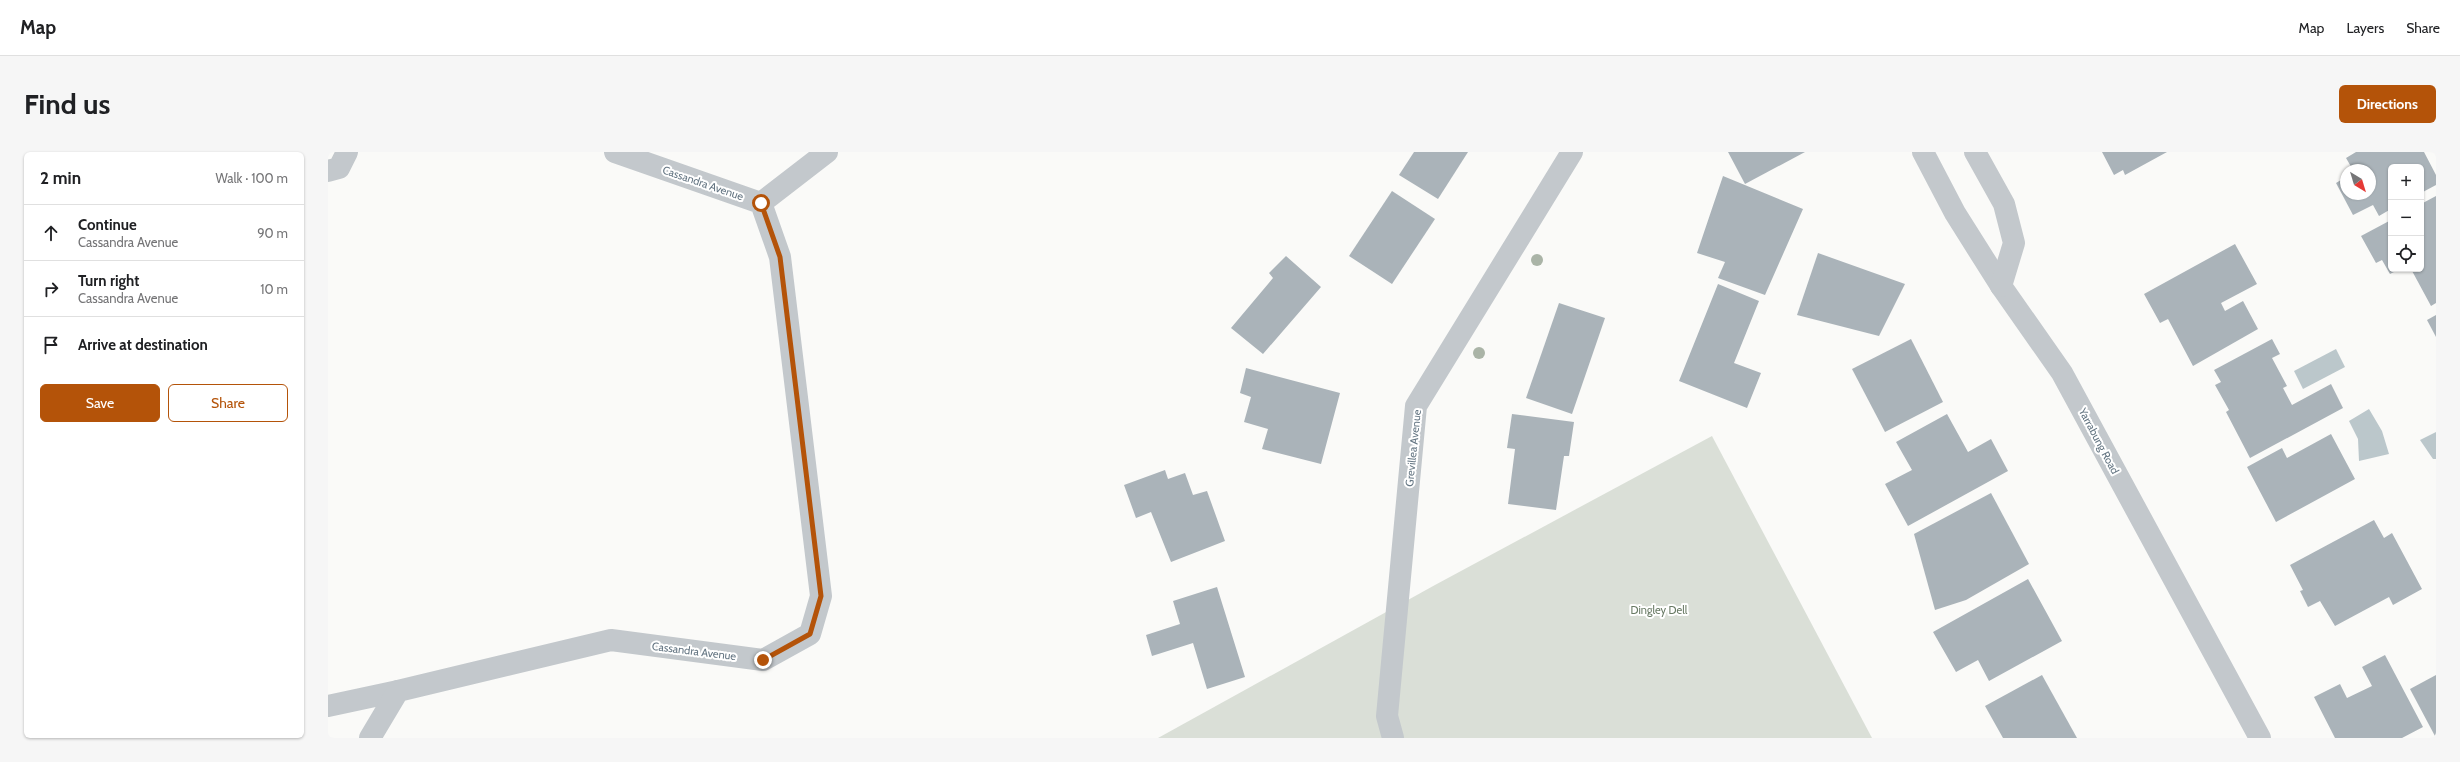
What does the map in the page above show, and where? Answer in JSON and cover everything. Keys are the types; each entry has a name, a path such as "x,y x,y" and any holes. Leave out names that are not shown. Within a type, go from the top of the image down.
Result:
{"street":[{"path":"328,171 339,168 347,152"},
{"name":"Cassandra Avenue","path":"328,706 611,640 763,660 810,634 821,596 780,257 761,203 615,152"},
{"path":"761,203 827,152"},
{"name":"Grevillea Avenue","path":"1393,738 1386,716 1416,406 1572,152"},
{"name":"Yarrabung Road","path":"1923,152 1955,213 2001,286 2062,373 2260,738"},
{"path":"1975,152 2004,204 2014,243 2001,286"},
{"path":"370,738 398,690"}],"green space":[{"name":"Dingley Dell","path":"1712,436 1872,738 1158,738 1435,585"}],"shaded area":[{"path":"2336,349 2345,367 2303,389 2294,371"},
{"path":"2369,409 2382,431 2389,454 2359,461 2358,439 2349,421"},
{"path":"2436,432 2436,459 2433,459 2420,440"}],"building":[{"path":"1414,152 1468,152 1438,199 1399,175"},
{"path":"1728,152 1805,152 1745,184"},
{"path":"2102,152 2167,152 2125,175 2123,170 2114,175"},
{"path":"2356,152 2424,152 2436,175 2436,185 2424,191 2424,164 2388,164 2388,211 2379,216 2373,205 2353,215 2345,200 2376,200 2376,164 2350,164 2346,158"},
{"path":"1723,176 1803,209 1765,295 1718,278 1725,262 1697,253"},
{"path":"2340,181 2340,191 2336,183"},
{"path":"1392,191 1435,219 1392,284 1349,256"},
{"path":"2436,196 2436,303 2431,306 2413,272 2424,272 2424,202"},
{"path":"2388,222 2388,270 2382,260 2376,263 2361,236"},
{"path":"2235,244 2257,284 2221,303 2225,311 2243,301 2258,329 2193,366 2168,319 2160,323 2144,294"},
{"path":"1818,253 1905,284 1879,336 1797,315"},
{"path":"1286,256 1321,287 1263,354 1231,328 1273,278 1269,273"},
{"path":"1718,284 1759,301 1734,363 1761,373 1747,408 1679,381"},
{"path":"1559,303 1605,318 1572,414 1526,398"},
{"path":"2436,315 2436,337 2427,320"},
{"path":"1911,339 1943,402 1885,432 1852,369"},
{"path":"2272,339 2280,354 2272,358 2287,386 2283,388 2292,405 2331,384 2343,408 2250,458 2226,412 2229,410 2215,385 2221,382 2214,370"},
{"path":"1246,368 1340,393 1321,464 1262,449 1268,429 1244,422 1251,397 1240,393"},
{"path":"1512,414 1574,422 1569,456 1564,456 1556,510 1508,504 1515,449 1507,448"},
{"path":"1947,414 1968,452 1991,439 2008,471 1908,526 1885,484 1912,470 1896,442"},
{"path":"2331,434 2355,479 2276,522 2247,467 2282,448 2287,458"},
{"path":"1165,470 1168,479 1185,473 1193,495 1207,491 1225,541 1171,562 1151,512 1136,518 1124,485"},
{"path":"1991,493 2029,564 1966,600 1935,610 1914,534"},
{"path":"2374,520 2384,538 2392,533 2422,589 2393,605 2389,597 2335,626 2320,601 2308,607 2300,591 2303,590 2290,565"},
{"path":"2028,579 2062,641 1989,681 1978,660 1956,672 1933,632"},
{"path":"1217,587 1245,677 1207,689 1193,643 1152,656 1146,635 1180,624 1173,601"},
{"path":"2385,655 2423,727 2402,738 2335,738 2314,697 2340,684 2347,698 2372,686 2362,667"},
{"path":"2042,675 2077,738 2003,738 1985,706"},
{"path":"2436,675 2436,738 2410,689"}],"route":[{"path":"761,203 780,257 821,596 810,634 763,660"}]}
